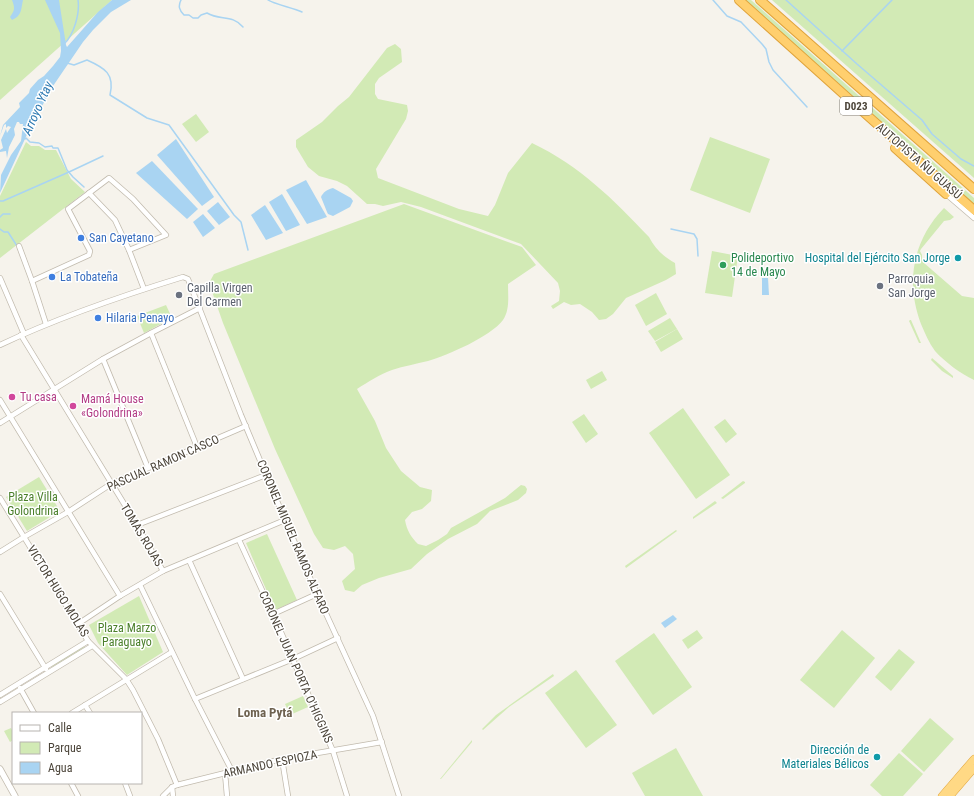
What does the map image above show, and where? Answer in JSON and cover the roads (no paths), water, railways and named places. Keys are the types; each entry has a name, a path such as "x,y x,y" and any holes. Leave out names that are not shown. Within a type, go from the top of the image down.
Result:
{"highway":[{"name":"AUTOPISTA ÑU GUASÚ","path":"739,0 974,210"},
{"name":"AUTOPISTA ÑU GUASÚ","path":"760,0 974,189"},
{"path":"869,117 888,141 946,194"},
{"path":"942,796 974,759"},
{"path":"950,796 974,768"}],"street":[{"path":"32,280 89,255 90,251 68,209 109,178 165,233 164,236 129,250"},
{"path":"0,345 46,324 144,289 129,250 115,220 89,193"},
{"path":"946,194 974,218"},
{"path":"19,246 46,324"},
{"name":"CORONEL MIGUEL RAMOS ALFARO","path":"144,289 182,277 188,279 285,520 373,716 399,796"},
{"name":"TOMAS ROJAS","path":"0,278 22,334 53,390 137,525 163,571"},
{"path":"0,422 103,359 200,308"},
{"path":"151,333 196,447"},
{"path":"103,359 148,468"},
{"path":"0,400 120,596"},
{"name":"PASCUAL RAMON CASCO","path":"0,552 68,512 111,484 246,426"},
{"path":"137,525 266,475"},
{"name":"VICTOR HUGO MOLAS","path":"0,498 92,646 126,679 133,690 155,733 174,786 173,796"},
{"path":"78,624 120,596 163,571 285,520"},
{"name":"CORONEL JUAN PORTA O'HIGGINS","path":"239,540 333,751 347,796"},
{"path":"189,560 243,679"},
{"path":"140,585 195,699 232,771"},
{"path":"0,594 48,672"},
{"path":"273,614 317,594"},
{"path":"195,699 292,659 338,638"},
{"path":"88,640 0,695 2,701 92,646"},
{"path":"74,712 172,652"},
{"path":"17,685 33,712"},
{"path":"85,705 89,712"},
{"name":"ARMANDO ESPIOZA","path":"174,786 282,759 382,742"},
{"path":"282,759 288,796"},
{"path":"0,769 14,796"},
{"path":"225,773 227,796"},
{"path":"72,784 78,796"},
{"path":"125,784 130,796"},
{"path":"163,796 174,786"}],"water":[{"path":"12,0 23,0 18,16 12,20 10,17 14,11 14,7"},
{"name":"Arroyo Ytay","path":"45,0 59,0 67,47 98,12 112,0 131,0 111,12 93,30 53,86 30,128 0,193 1,175 11,155 21,141 23,124 17,122 14,129 15,135 9,147 7,158 6,151 0,152 3,148 1,140 6,129 7,133 11,127 8,126 6,128 6,124 4,125 0,136 3,125 20,107 19,103 29,93 30,89 44,76 60,57 60,33"},
{"path":"176,139 214,197 202,206 157,155"},
{"path":"152,161 198,209 187,219 136,173"},
{"path":"306,180 327,217 307,224 286,190"},
{"path":"333,188 351,198 353,201 350,207 333,216 328,214 321,197 326,191"},
{"path":"282,194 300,225 286,231 269,202"},
{"path":"218,202 230,217 219,225 207,211"},
{"path":"265,205 283,233 266,240 251,215"},
{"path":"203,214 215,228 203,237 193,222"},
{"path":"762,278 768,278 769,295 762,295"},
{"path":"673,615 677,619 665,628 661,623"}],"waterway":[{"path":"64,44 68,40 76,24 78,0"},
{"path":"181,0 180,8 184,15 198,18 207,13 217,17 235,20 243,27"},
{"path":"268,0 302,12"},
{"path":"713,0 727,16 741,22 762,44 766,49 769,62 773,70 807,107"},
{"path":"786,0 922,120 932,134 961,159 974,166"},
{"path":"842,51 892,0"},
{"path":"67,63 74,65 87,60 104,69 110,77 110,95 147,118 169,125 234,215 241,222 248,250"},
{"name":"Arroyo Ytay","path":"25,139 26,138 30,142 39,143 45,147 52,146 53,148 58,148 67,170 84,187"},
{"path":"0,201 3,201 103,156"},
{"path":"0,217 3,214 10,214"},
{"path":"0,229 4,232 8,232 17,246"},
{"path":"671,229 694,234 697,239 698,256"}],"place":[{"name":"San Cayetano","path":"81,238"},
{"name":"Hospital del Ejército San Jorge","path":"958,258"},
{"name":"Polideportivo 14 de Mayo","path":"723,265"},
{"name":"La Tobateña","path":"52,277"},
{"name":"Parroquia San Jorge","path":"880,286"},
{"name":"Capilla Virgen Del Carmen","path":"179,295"},
{"name":"Hilaria Penayo","path":"98,318"},
{"name":"Tu casa","path":"12,397"},
{"name":"Mamá House «Golondrina»","path":"73,406"},
{"name":"Dirección de Materiales Bélicos","path":"877,757"}],"district":[{"name":"Loma Pytá","path":"265,712"}],"park label":[{"name":"Plaza Villa Golondrina","path":"33,504"},
{"name":"Plaza Marzo Paraguayo","path":"127,635"}]}
